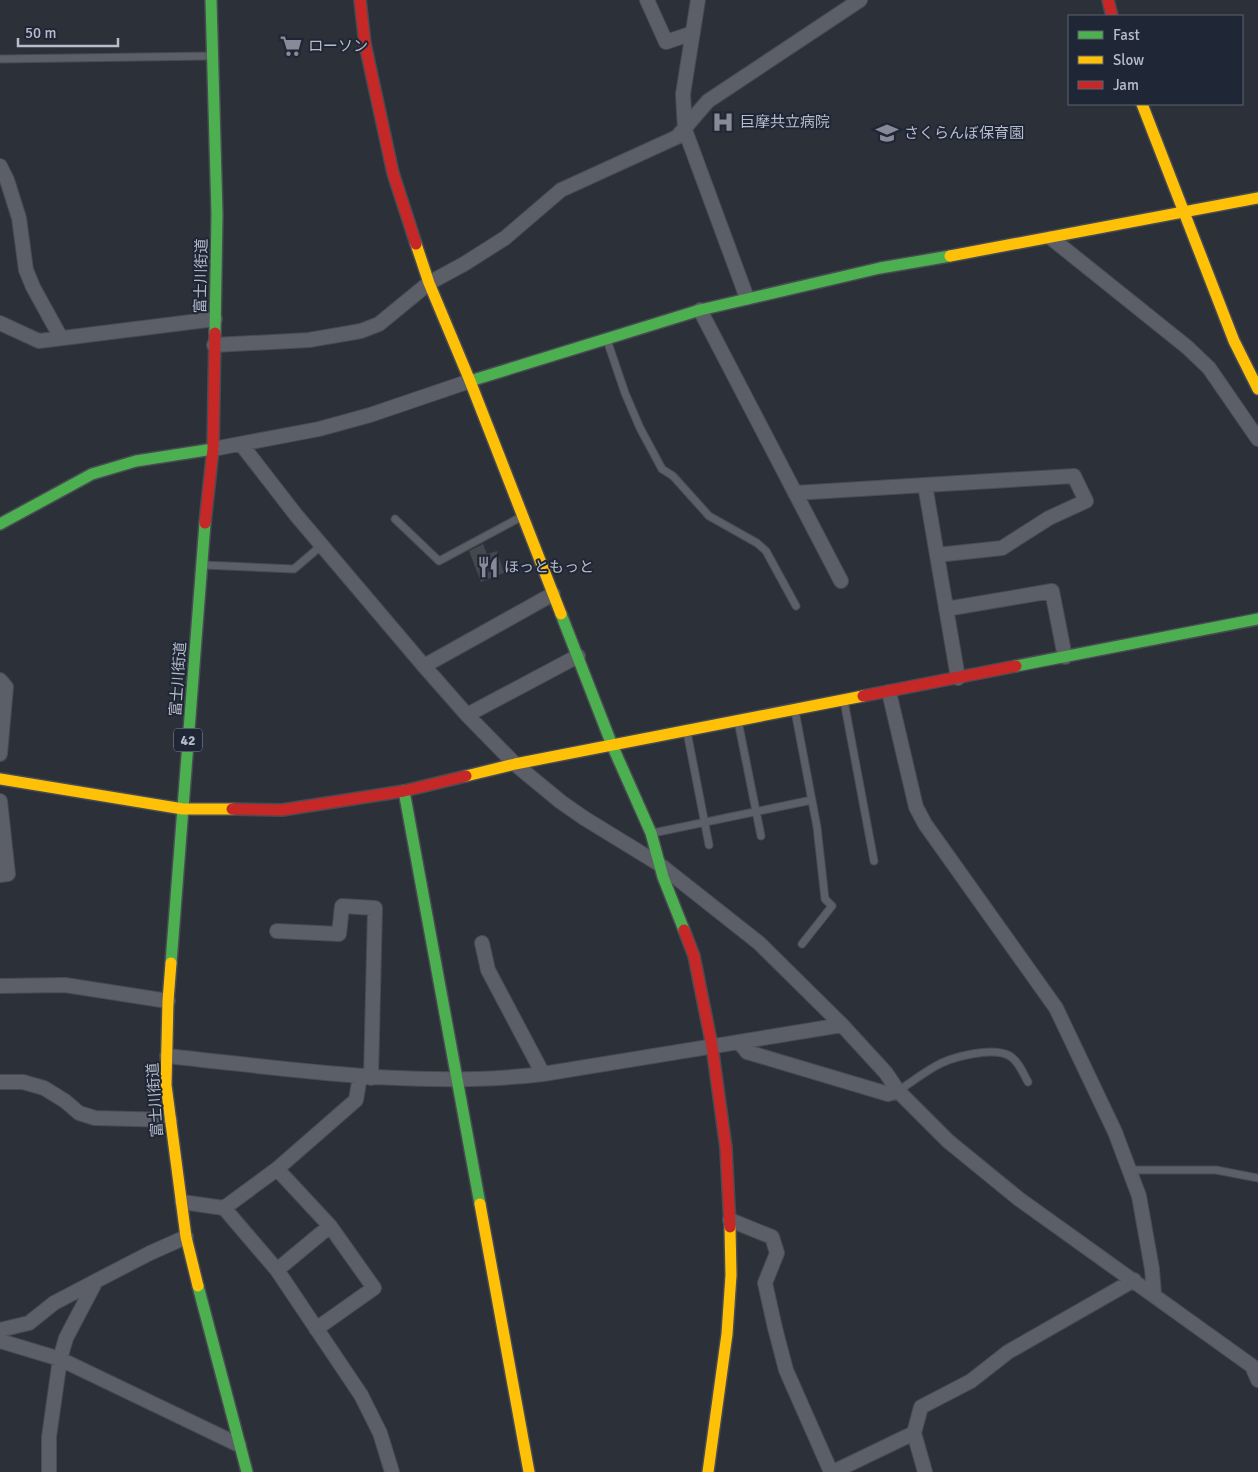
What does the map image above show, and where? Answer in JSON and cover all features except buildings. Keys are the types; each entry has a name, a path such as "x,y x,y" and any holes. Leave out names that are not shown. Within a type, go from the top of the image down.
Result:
{"street":[{"name":"富士川街道","path":"211,0 217,214 213,449 201,564 168,1000 166,1085 186,1237 247,1472"},
{"path":"360,0 366,44 393,173 429,283 470,381 612,746 651,833 659,864 694,956 712,1046 726,1148 730,1220 731,1275 728,1324 708,1472"},
{"path":"648,0 666,42 693,33"},
{"path":"698,0 683,94 685,130 747,298"},
{"path":"214,344 309,340 361,331 379,324 429,283 505,238 561,190 678,137 708,101 860,0"},
{"path":"1108,0 1112,15"},
{"path":"1142,105 1234,341 1258,389"},
{"path":"0,166 18,218 26,270 61,338"},
{"path":"0,524 18,516 92,474 121,464 319,430 700,310 880,268 1051,238 1258,198"},
{"path":"1051,238 1187,346 1209,368 1258,439"},
{"path":"700,310 840,581"},
{"path":"0,323 39,341 215,319"},
{"path":"241,444 296,515 424,666 467,715 515,764 561,802 659,864 759,943 842,1025 886,1073 898,1091 948,1141 1019,1198 1243,1359 1252,1366 1258,1380"},
{"path":"795,493 1074,476 1086,501 1049,518 1002,548 937,555"},
{"path":"924,485 958,678"},
{"path":"946,609 1052,591 1065,657"},
{"path":"424,666 553,594"},
{"path":"0,779 183,809 282,810 404,791 515,764 1258,619"},
{"path":"467,715 578,656"},
{"path":"0,680 6,687 0,754"},
{"path":"889,692 916,807 925,824 1056,1008 1115,1132 1139,1196 1152,1269 1154,1294"},
{"path":"404,791 529,1472"},
{"path":"0,801 8,874 0,875"},
{"path":"224,1208 277,1169 356,1100 366,1077 375,908 342,906 339,934 277,931"},
{"path":"482,943 488,970 543,1074"},
{"path":"0,986 65,985 168,1000"},
{"path":"167,1056 366,1077 458,1080 502,1079 842,1025"},
{"path":"739,1042 747,1052 888,1094 898,1091"},
{"path":"0,1082 24,1082 44,1088 79,1113 95,1118 170,1120"},
{"path":"277,1169 330,1226 374,1288 316,1329"},
{"path":"182,1202 224,1208 277,1270 361,1395 380,1433 392,1472"},
{"path":"730,1220 772,1236 777,1253 765,1283 775,1328 786,1370 832,1472 914,1433"},
{"path":"277,1270 330,1226"},
{"path":"0,1330 29,1322 54,1303 150,1253 186,1237"},
{"path":"924,1472 914,1433 921,1407 971,1381 1008,1352 1134,1280"},
{"path":"50,1472 49,1437 60,1359 66,1338 96,1281"},
{"path":"0,1341 60,1359 239,1445"}],"lane":[{"path":"0,60 213,55"},
{"path":"607,339 640,428 662,469 673,476 709,516 757,542 766,551 796,606"},
{"path":"395,519 439,561 522,517"},
{"path":"201,564 294,568 322,545"},
{"path":"844,701 874,862"},
{"path":"795,710 817,827 825,899 832,906 802,944"},
{"path":"738,721 761,836"},
{"path":"687,731 709,845"},
{"path":"651,833 812,800"},
{"path":"898,1091 935,1066 966,1055 995,1052 1009,1056 1018,1065 1028,1082"},
{"path":"1129,1170 1216,1170 1258,1178"},
{"path":"1243,1359 1258,1359"}],"traffic: fast":[{"path":"211,0 217,214 215,333"},
{"path":"470,381 700,310 880,268 950,256"},
{"path":"0,524 92,474 136,461 213,449"},
{"path":"171,963 205,523"},
{"path":"561,614 612,745 651,833 663,877 684,930"},
{"path":"1016,666 1258,619"},
{"path":"404,791 480,1204"},
{"path":"198,1286 247,1472"}],"traffic: slow":[{"path":"1142,105 1234,341 1258,389"},
{"path":"950,256 1258,198"},
{"path":"416,244 429,283 470,381 561,614"},
{"path":"466,776 515,764 863,696"},
{"path":"0,779 183,809 232,809"},
{"path":"171,963 166,1085 186,1237 198,1286"},
{"path":"480,1204 529,1472"},
{"path":"708,1472 727,1334 731,1275 730,1227"}],"traffic: jam":[{"path":"360,0 365,44 393,173 416,244"},
{"path":"1108,0 1112,15"},
{"path":"205,523 213,449 215,333"},
{"path":"863,696 1016,666"},
{"path":"232,809 282,810 404,791 466,776"},
{"path":"684,930 694,956 712,1046 726,1148 730,1227"}],"place":[{"name":"ローソン","path":"291,46"},
{"name":"巨摩共立病院","path":"723,122"},
{"name":"さくらんぼ保育園","path":"887,133"},
{"name":"ほっともっと","path":"488,567"}]}
